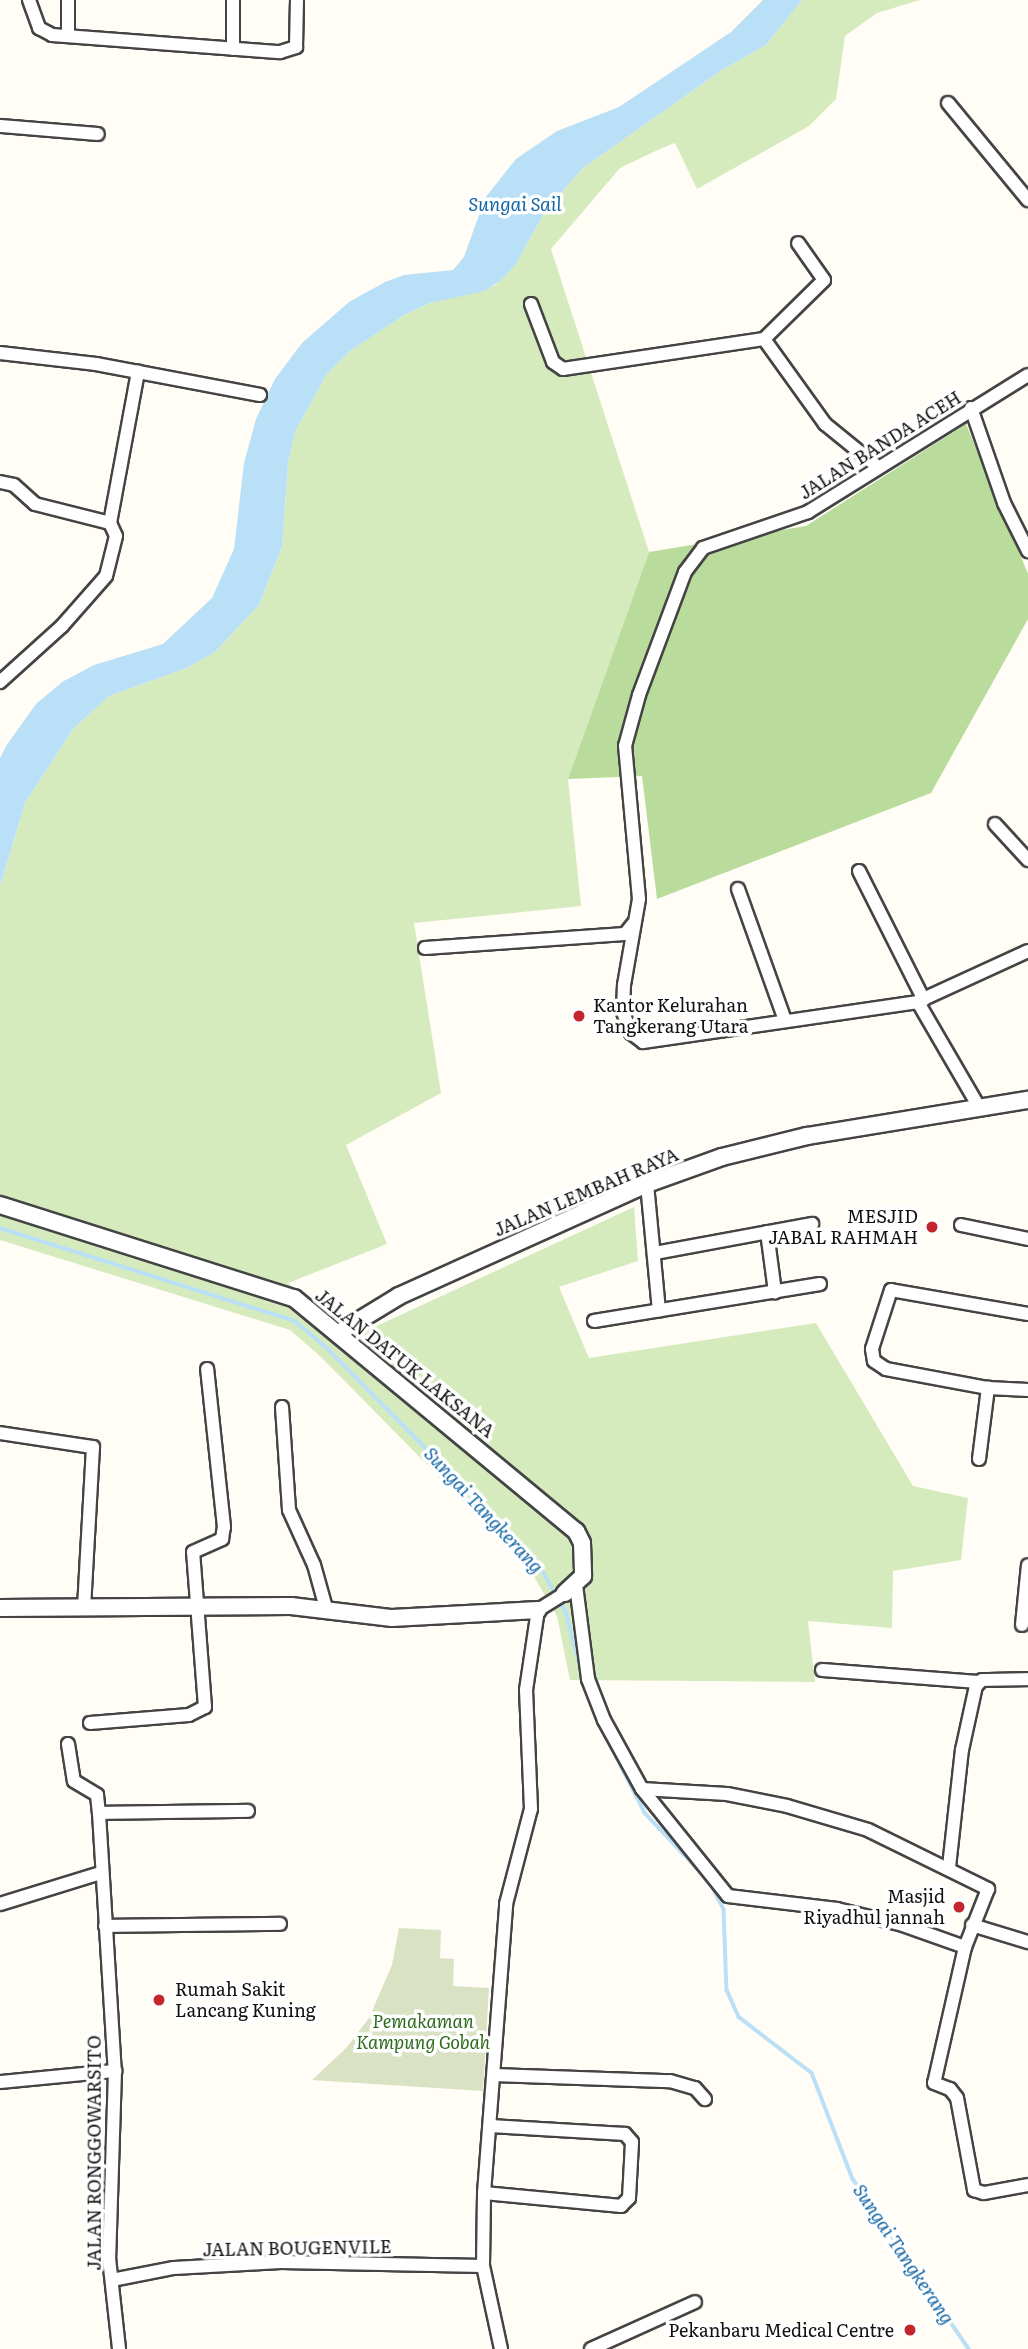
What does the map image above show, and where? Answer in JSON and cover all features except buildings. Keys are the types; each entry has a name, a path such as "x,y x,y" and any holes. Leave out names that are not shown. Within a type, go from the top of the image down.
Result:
{"street":[{"path":"29,0 38,28 68,36 280,52 296,47 297,0"},
{"path":"68,0 68,36"},
{"path":"233,0 233,49"},
{"path":"948,103 1026,193"},
{"path":"0,126 98,134"},
{"path":"531,304 553,362 563,369 764,339 824,280 798,243"},
{"path":"764,339 825,424 878,467"},
{"path":"0,353 138,372 260,395"},
{"path":"0,682 62,626 106,576 116,536 110,523 138,372"},
{"name":"JALAN BANDA ACEH","path":"1028,375 971,408 808,512 704,548 685,572 639,695 625,746 639,884 623,1012 631,1033 643,1042 921,1001 1028,951"},
{"path":"971,408 1004,503 1028,551"},
{"path":"0,482 14,485 35,504 110,523"},
{"path":"995,824 1028,860"},
{"path":"859,871 921,1001 979,1107"},
{"path":"738,889 785,1020"},
{"path":"425,948 625,934 635,921"},
{"name":"JALAN LEMBAH RAYA","path":"340,1332 399,1296 647,1184 722,1157 807,1136 1028,1100"},
{"path":"647,1184 659,1310"},
{"name":"JALAN DATUK LAKSANA","path":"0,1205 247,1279 294,1298 340,1332 576,1531 585,1559 583,1576 571,1589"},
{"path":"655,1253 812,1224"},
{"path":"961,1225 1028,1239"},
{"path":"767,1232 775,1292"},
{"path":"594,1321 820,1284"},
{"path":"1028,1314 902,1289 891,1290 885,1298 872,1349 874,1361 886,1369 988,1388 1028,1390"},
{"path":"90,1723 200,1713 205,1707 192,1552 223,1536 207,1369"},
{"path":"979,1459 988,1388"},
{"path":"282,1407 289,1510 314,1566 326,1608"},
{"path":"0,1433 93,1447 84,1609"},
{"path":"1022,1625 1028,1565"},
{"path":"0,1608 84,1609 196,1605 326,1608 392,1618 540,1609 571,1589 588,1679 604,1720 642,1789 728,1896 837,1909 903,1924 965,1947"},
{"path":"501,2349 483,2266 484,2193 506,1894 525,1842 531,1809 526,1690 540,1609"},
{"path":"822,1670 979,1682 1028,1679"},
{"path":"949,1867 962,1750 979,1682"},
{"path":"68,1744 74,1781 97,1795 99,1813 248,1811"},
{"path":"642,1789 727,1794 787,1806 868,1830 949,1867 988,1889 965,1947 934,2083 950,2089 957,2098 974,2190 984,2193 1028,2185"},
{"name":"JALAN RONGGOWARSITO","path":"99,1813 115,2071 109,2258 119,2349"},
{"path":"0,1904 101,1873"},
{"path":"105,1926 280,1924"},
{"path":"972,1925 1028,1942"},
{"path":"0,2082 115,2071"},
{"path":"494,2075 670,2081 695,2088 705,2099"},
{"path":"484,2193 621,2206 629,2198 632,2142 625,2134 490,2126"},
{"name":"JALAN BOUGENVILE","path":"112,2280 174,2268 281,2262 483,2266"},
{"path":"591,2349 695,2302"}],"green space":[{"path":"802,0 920,0 877,13 845,36 836,99 809,126 697,189 675,143 620,168 551,249 649,552 568,779 581,906 414,923 441,1093 346,1145 387,1244 288,1283 355,1336 634,1207 638,1261 559,1287 589,1358 816,1323 913,1486 968,1498 961,1560 893,1571 892,1628 808,1621 815,1682 570,1680 557,1616 529,1568 320,1356 290,1330 0,1240 0,886 25,803 73,729 109,696 187,668 215,652 259,605 282,547 288,464 295,432 327,374 350,351 406,314 430,303 494,286 516,264 546,210 583,168 722,70 766,45"},
{"path":"966,424 1028,574 1028,619 931,793 657,899 642,776 568,779 649,552 806,526"},
{"name":"Pemakaman Kampung Gobah","path":"399,1928 441,1930 440,1958 454,1959 453,1986 489,1988 483,2091 312,2080 346,2048 369,2018 392,1965"}],"water":[{"name":"Sungai Sail","path":"763,0 802,0 766,45 722,70 583,168 546,210 516,264 501,280 485,291 430,303 406,314 350,351 327,374 295,432 288,464 282,547 259,605 215,652 187,668 109,696 73,729 25,803 0,886 0,758 6,746 36,704 62,682 94,665 163,644 212,598 234,549 244,463 256,419 275,379 302,343 349,302 385,282 404,275 453,270 464,257 485,198 516,159 557,131 619,107 731,32"}],"waterway":[{"name":"Sungai Tangkerang","path":"0,1228 295,1321 327,1348 537,1561 566,1612 589,1699"},
{"name":"Sungai Tangkerang","path":"605,1734 645,1813 710,1882 724,1910 727,1990 739,2017 812,2073 853,2179 969,2349"}],"place":[{"name":"Kantor Kelurahan Tangkerang Utara","path":"579,1016"},
{"name":"MESJID JABAL RAHMAH","path":"932,1227"},
{"name":"Masjid Riyadhul jannah","path":"959,1907"},
{"name":"Rumah Sakit Lancang Kuning","path":"159,2000"},
{"name":"Pekanbaru Medical Centre","path":"910,2330"}]}
